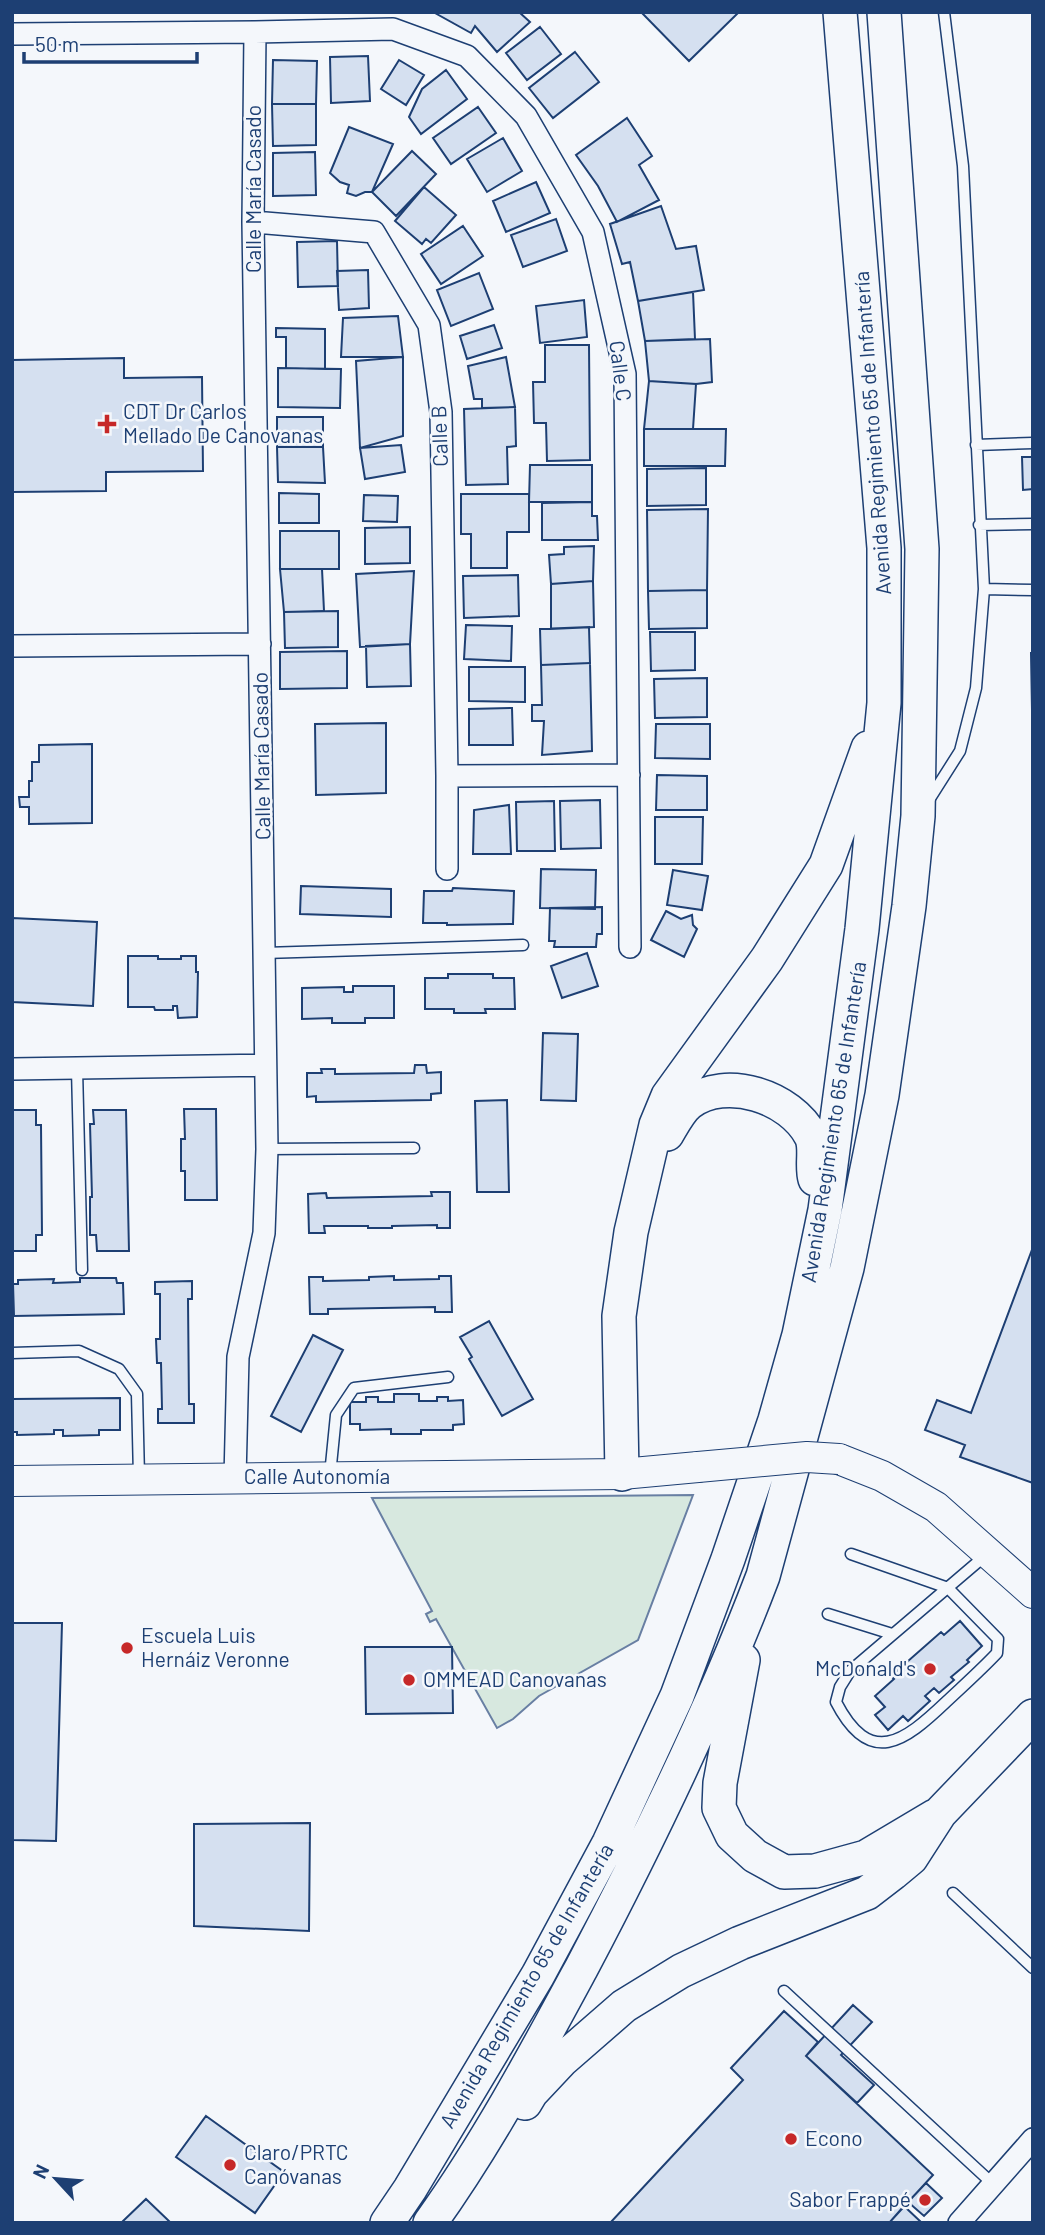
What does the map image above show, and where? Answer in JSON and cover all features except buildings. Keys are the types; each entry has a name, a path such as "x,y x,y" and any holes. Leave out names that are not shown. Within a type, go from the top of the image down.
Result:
{"main road":[{"name":"Avenida Regimiento 65 de Infantería","path":"387,2223 538,1975 609,1843 677,1696 728,1559 775,1420 799,1335 825,1210 862,929 884,703 884,548 840,12"},
{"name":"Avenida Regimiento 65 de Infantería","path":"430,2223 468,2169 535,2055 626,1883 684,1763 763,1576 847,1268 882,1095 909,905 918,816 922,550 884,12"},
{"path":"622,1474 620,1316 631,1232 656,1125 668,1096 767,959 826,865 884,703"},
{"path":"644,1172 687,1104 706,1093 750,1092 775,1102 796,1117 812,1138 812,1171 825,1210"},
{"name":"Calle Autonomía","path":"12,1481 622,1474 807,1457 839,1460 883,1476 936,1507 1033,1593"},
{"path":"744,1625 743,1665 720,1783 719,1808 732,1835 755,1856 784,1872 815,1871 866,1857 940,1813"},
{"path":"468,2169 497,2146 531,2093 562,2060 624,2006 681,1972 740,1943 867,1893 911,1858 940,1813 1033,1716"}],"street":[{"name":"Calle C","path":"12,34 393,29 467,56 526,116 593,232 625,374 630,947"},
{"name":"Calle María Casado","path":"235,1478 238,1357 264,1233 267,1149 253,222 255,32"},
{"name":"Calle B","path":"253,222 374,232 429,326 441,412 447,869"},
{"path":"12,646 260,644"},
{"path":"447,776 629,775"},
{"path":"12,1069 264,1065"},
{"path":"959,2223 1033,2138"}],"lane":[{"path":"918,816 960,751 976,688 984,589 963,166 944,12"},
{"path":"976,445 1029,445"},
{"path":"979,525 1033,524"},
{"path":"984,589 1033,590"},
{"path":"264,953 523,945"},
{"path":"77,1069 82,1270"},
{"path":"267,1149 414,1148"},
{"path":"12,1353 79,1351 119,1368 137,1394 139,1480"},
{"path":"330,1478 337,1415 354,1388 448,1377"},
{"path":"851,1555 948,1588 998,1639 998,1653 929,1719 897,1741 883,1743 865,1739 847,1723 836,1702 840,1687 850,1671 892,1634 948,1588 988,1553"},
{"path":"828,1614 892,1634"},
{"path":"953,1894 1033,1968"},
{"path":"784,1991 993,2184"}],"shaded area":[{"path":"693,1495 638,1640 539,1696 513,1719 497,1728 436,1619 430,1622 426,1614 432,1611 372,1498"}],"place":[{"name":"CDT Dr Carlos Mellado De Canovanas","path":"107,424"},
{"name":"Escuela Luis Hernáiz Veronne","path":"127,1648"},
{"name":"McDonald's","path":"930,1669"},
{"name":"OMMEAD Canovanas","path":"409,1680"},
{"name":"Econo","path":"791,2139"},
{"name":"Claro/PRTC Canóvanas","path":"230,2165"},
{"name":"Sabor Frappé","path":"925,2200"}]}
